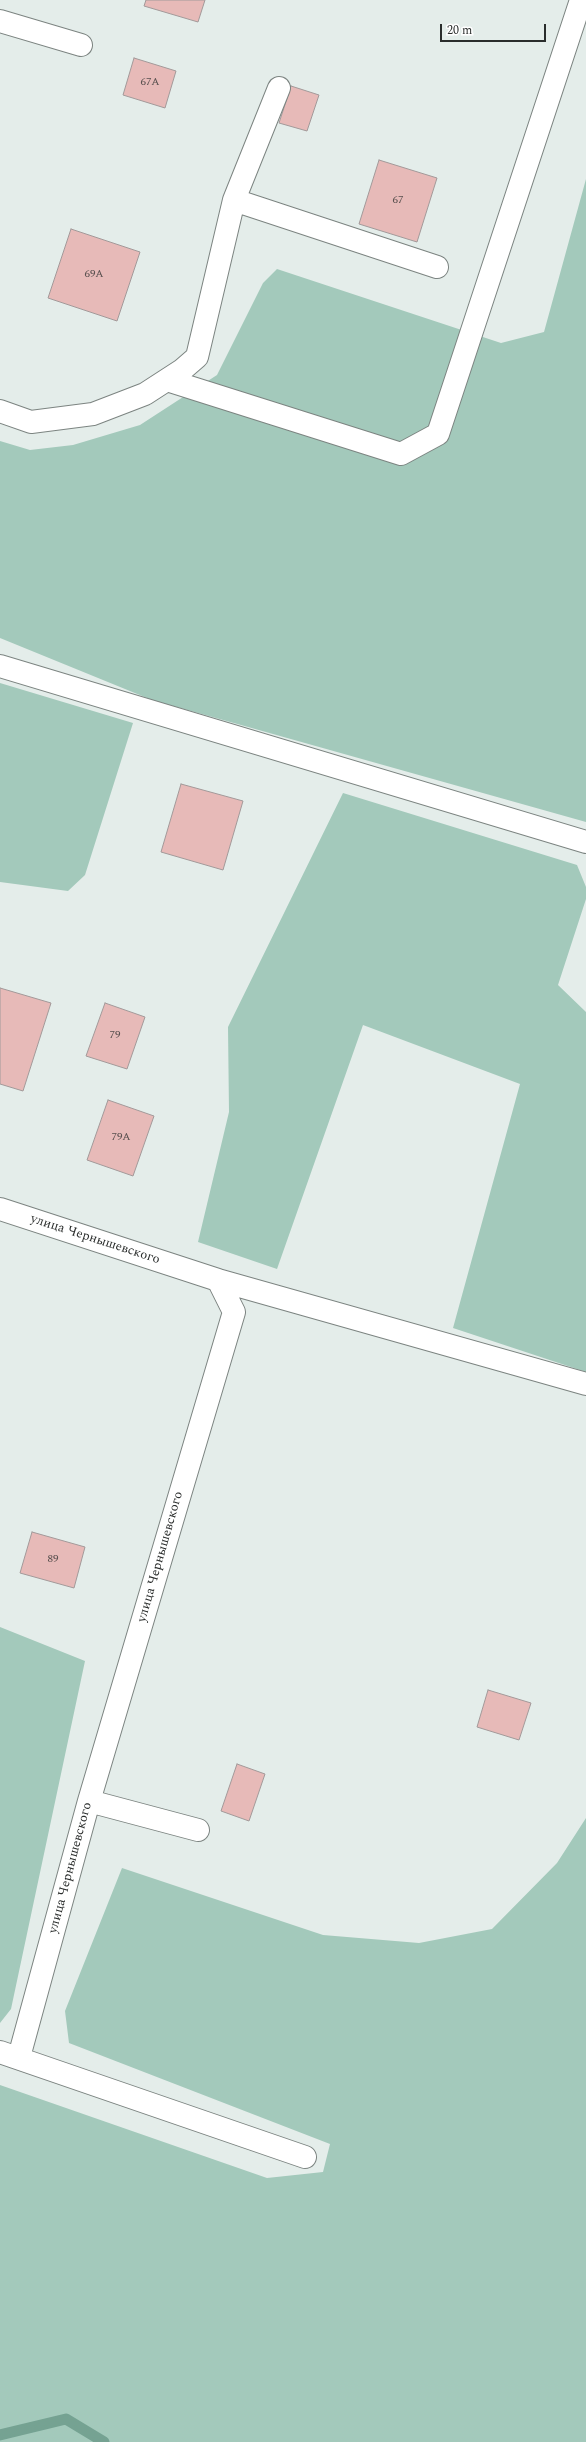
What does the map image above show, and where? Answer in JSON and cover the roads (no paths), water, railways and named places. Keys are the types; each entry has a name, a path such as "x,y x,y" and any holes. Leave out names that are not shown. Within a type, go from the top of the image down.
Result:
{"lane":[{"path":"167,380 401,454 438,434 581,0"},
{"path":"0,21 80,45"},
{"path":"0,411 31,422 94,414 145,394 167,380 197,357 234,200 279,88"},
{"path":"234,200 437,267"},
{"path":"0,666 586,842"},
{"name":"улица Чернышевского","path":"0,1209 218,1280 234,1312 89,1801 10,2055"},
{"path":"218,1280 586,1384"},
{"path":"89,1801 198,1830"},
{"path":"10,2055 305,2157"}],"waterway":[{"path":"0,2435 66,2419 104,2442"}]}
